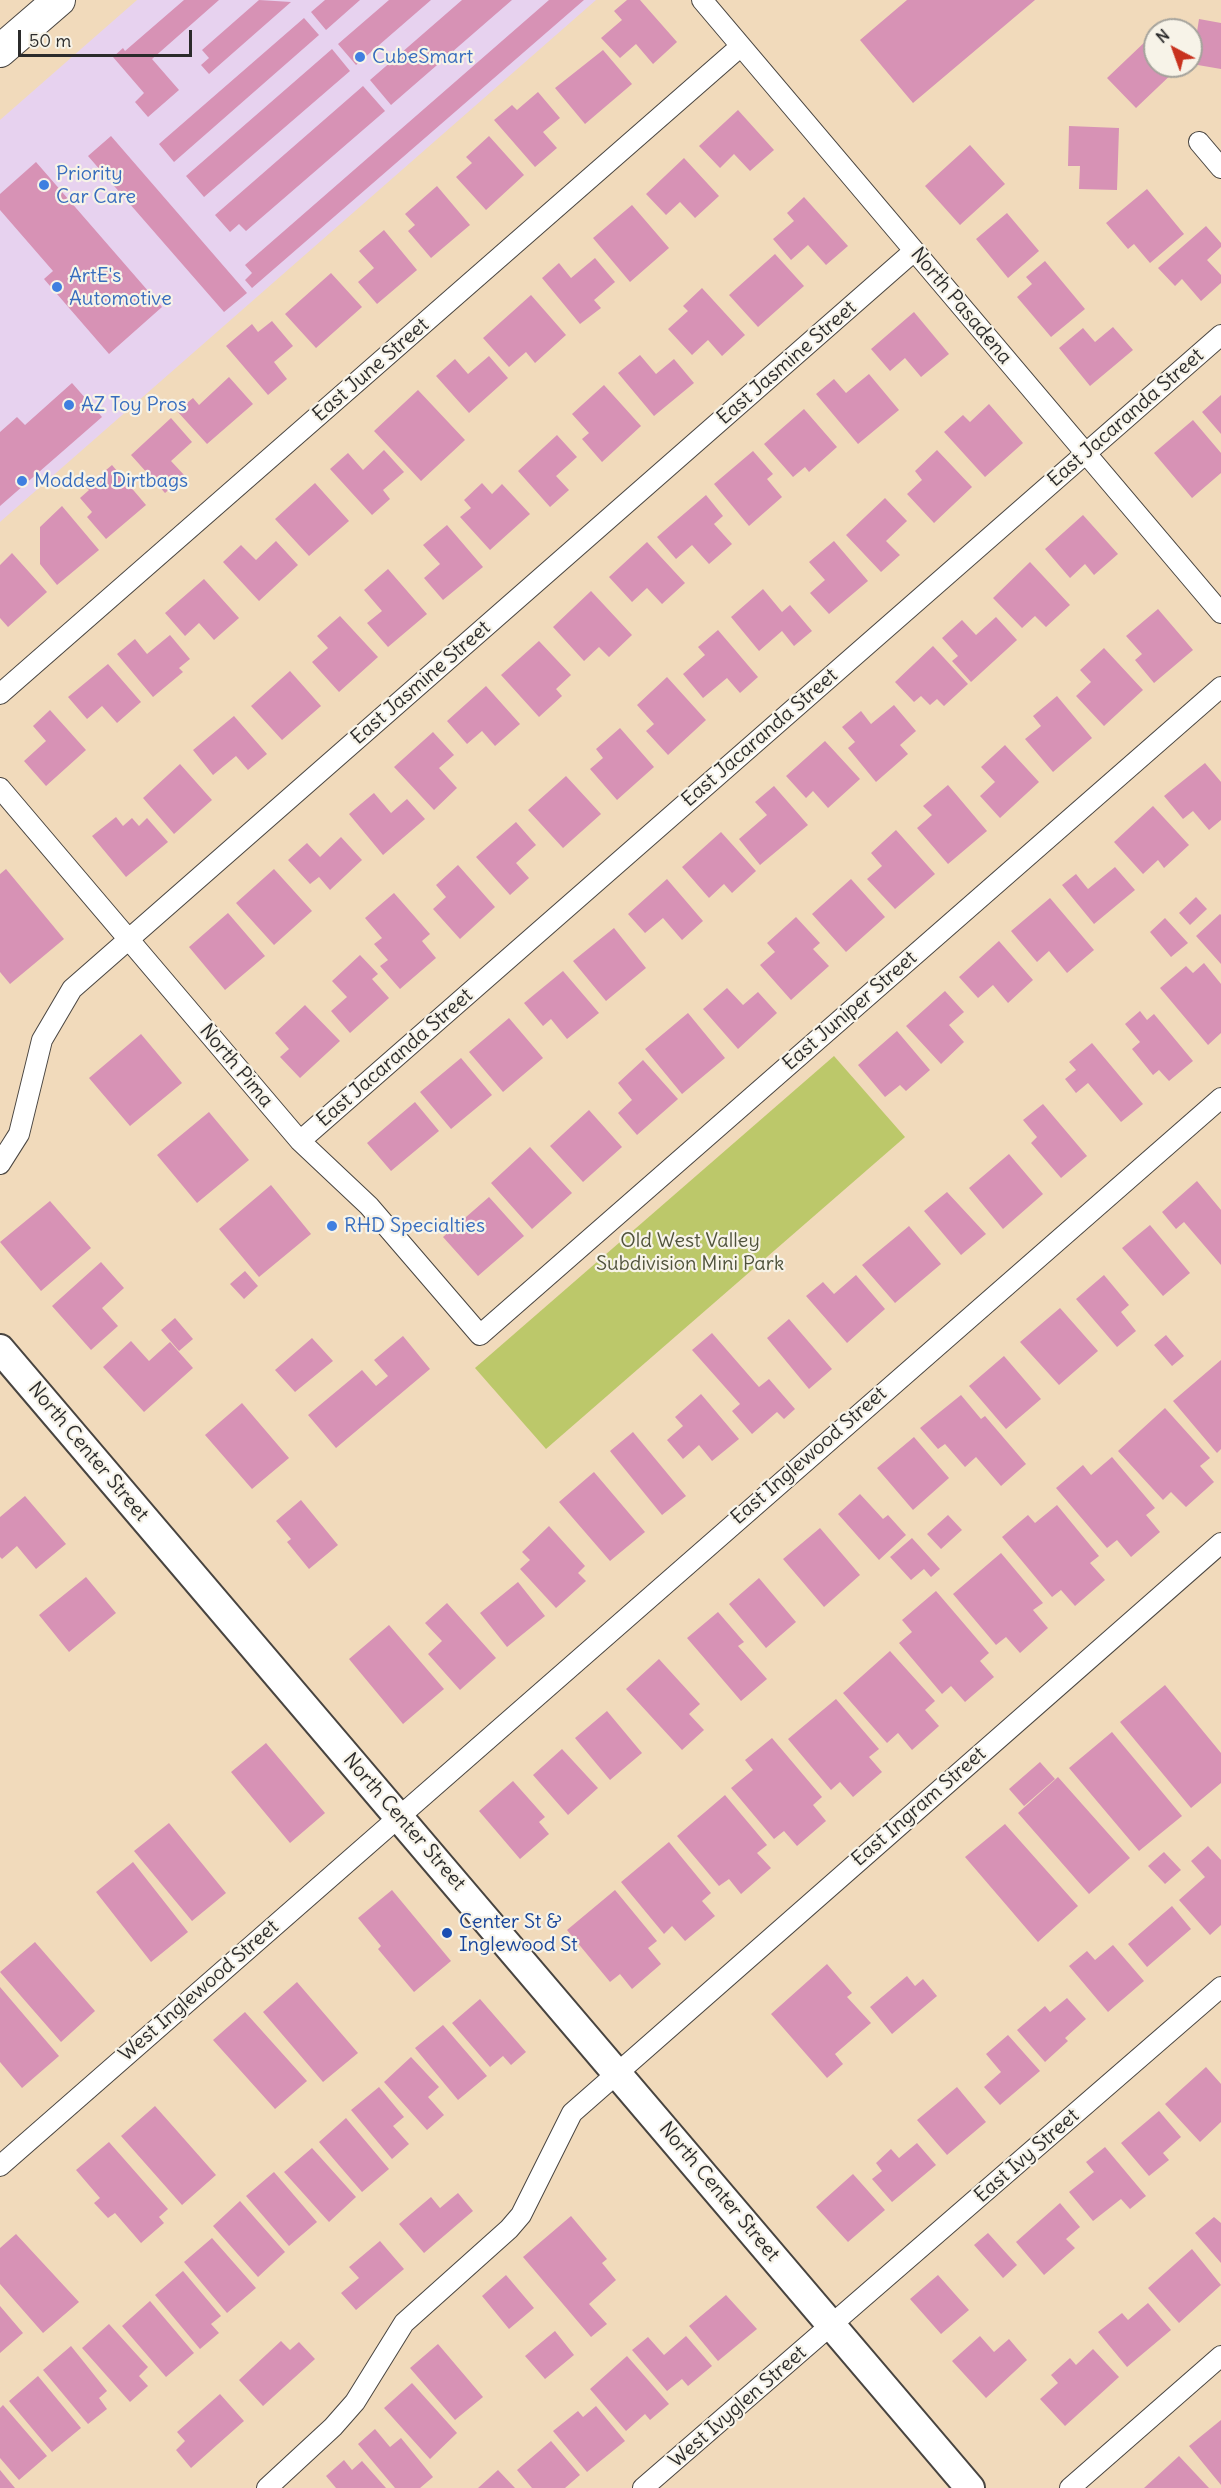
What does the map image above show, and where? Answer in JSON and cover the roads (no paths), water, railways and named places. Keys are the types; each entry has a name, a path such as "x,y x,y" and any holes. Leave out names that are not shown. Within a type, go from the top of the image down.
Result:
{"main road":[{"path":"0,51 59,0"}],"street":[{"name":"North Pasadena","path":"702,0 1221,613"},
{"name":"East June Street","path":"0,694 741,46"},
{"path":"1199,142 1221,168"},
{"name":"East Jasmine Street","path":"0,1164 19,1134 42,1040 72,989 915,251"},
{"name":"East Jacaranda Street","path":"300,1141 1221,335"},
{"name":"East Juniper Street","path":"480,1335 1221,687"},
{"name":"North Pima","path":"0,788 300,1141 369,1206 480,1335"},
{"name":"East Inglewood Street","path":"398,1815 1221,1098"},
{"name":"North Center Street","path":"0,1348 970,2488"},
{"name":"East Ingram Street","path":"267,2488 333,2427 355,2402 404,2323 509,2229 521,2215 572,2113 1221,1543"},
{"name":"West Inglewood Street","path":"0,2166 398,1815"},
{"name":"East Ivy Street","path":"832,2325 1221,1987"},
{"name":"West Ivyglen Street","path":"643,2488 832,2325"},
{"path":"1070,2488 1221,2356"}],"place":[{"name":"CubeSmart","path":"360,57"},
{"name":"Priority Car Care","path":"44,185"},
{"name":"ArtE's Automotive","path":"57,287"},
{"name":"AZ Toy Pros","path":"69,405"},
{"name":"Modded Dirtbags","path":"22,481"},
{"name":"RHD Specialties","path":"332,1226"},
{"name":"Center St & Inglewood St","path":"447,1933"}],"park label":[{"name":"Old West Valley Subdivision Mini Park","path":"690,1252"}]}
